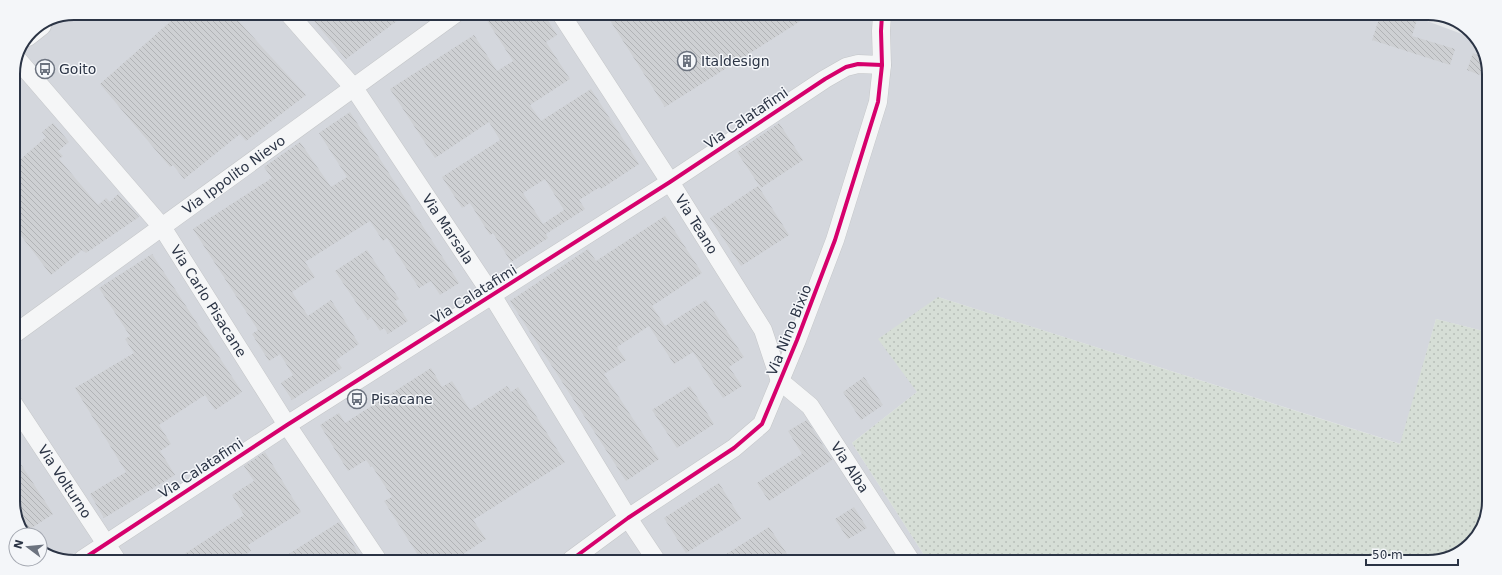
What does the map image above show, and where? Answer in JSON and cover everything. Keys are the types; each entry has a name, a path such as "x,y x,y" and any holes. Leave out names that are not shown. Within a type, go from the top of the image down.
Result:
{"street":[{"name":"Via Marsala","path":"294,20 354,88 492,295 628,518 653,555"},
{"name":"Via Ippolito Nievo","path":"20,330 447,20"},
{"name":"Via Teano","path":"565,20 670,182 763,330 780,381"},
{"name":"Via Nino Bixio","path":"578,555 628,518 734,448 762,424 835,240 878,102 882,65 882,20"},
{"name":"Via Carlo Pisacane","path":"21,63 162,227 287,425 374,555"},
{"name":"Via Calatafimi","path":"88,555 287,425 670,182 825,79 846,67 858,64 882,65"},
{"name":"Via Alba","path":"780,381 810,406 907,555"},
{"name":"Via Volturno","path":"20,414 113,555"}],"shaded area":[{"path":"74,20 1427,20 1466,36 1475,47 1479,56 1482,70 1482,331 1436,319 1401,444 938,297 917,392 852,443 924,555 74,555 63,554 48,548 48,527 27,527 23,519 20,505 20,74 24,53 29,44 44,29 53,24"},
{"path":"938,297 1400,444 1436,319 1482,331 1482,508 1479,519 1475,528 1464,542 1449,551 1435,555 924,555 852,443 917,392 878,339"}],"building":[{"path":"172,20 237,20 306,95 246,141 240,134 184,179 173,165 170,167 100,84"},
{"path":"313,20 398,20 346,59"},
{"path":"487,20 548,20 557,35 546,42 570,79 530,105 541,121 591,89 639,164 601,189 600,187 579,200 585,209 546,234 548,238 511,262 493,233 490,235 470,203 462,208 442,177 500,140 489,122 435,158 390,89 474,35 497,71 513,61","holes":["545,179 564,210 543,224 523,193"]},
{"name":"Italdesign","path":"610,20 802,20 665,107"},
{"path":"1379,20 1417,20 1412,36 1455,49 1450,65 1372,40"},
{"path":"1473,53 1479,56 1482,76 1467,70"},
{"path":"350,112 459,283 440,295 431,281 419,288 387,238 383,241 370,221 305,262 315,277 292,292 308,316 331,300 359,344 336,360 342,368 292,400 281,383 293,375 280,354 269,361 252,334 258,330 193,229 272,178 264,167 300,142 331,187 347,177 319,133"},
{"path":"53,123 69,142 58,151 63,156 59,159 98,205 106,198 110,202 118,194 139,217 86,253 82,250 51,275 20,234 20,160 46,137 42,132"},
{"path":"779,123 803,160 761,188 737,152"},
{"path":"758,186 789,235 741,266 710,218"},
{"path":"665,216 702,273 652,306 665,326 706,300 744,357 729,367 742,386 723,398 693,352 674,364 649,326 617,347 626,360 604,374 659,459 626,481 510,301 588,249 596,261"},
{"path":"367,250 399,299 395,301 408,321 388,334 384,328 380,331 371,317 368,320 335,271"},
{"path":"152,254 242,392 215,410 205,395 159,425 171,444 160,451 175,475 104,518 90,494 126,472 75,388 134,353 125,339 130,336 99,288"},
{"path":"431,368 442,387 452,381 470,410 507,386 511,392 518,387 565,462 473,520 486,539 462,555 418,555 384,501 392,497 372,466 371,467 366,460 348,471 320,425 339,413 345,423"},
{"path":"864,377 883,405 861,420 843,392"},
{"path":"690,386 714,424 677,448 652,410"},
{"path":"807,420 832,460 769,501 757,483 802,454 788,431"},
{"path":"265,452 301,512 248,545 251,551 245,555 183,555 244,515 232,495 254,481 244,466"},
{"path":"20,463 53,514 33,527 27,527 21,512"},
{"path":"719,483 741,519 686,553 664,518"},
{"path":"854,507 867,528 848,539 835,519"},
{"path":"339,522 360,555 287,555"},
{"path":"769,527 788,555 725,555"}],"cycle path":[{"path":"578,555 628,518 734,448 762,424 797,340 835,240 878,102 882,65 882,20"},
{"path":"89,555 287,425 670,182 825,79 846,67 858,64 882,65"}],"place":[{"name":"Italdesign","path":"687,61"},
{"name":"Goito","path":"45,69"},
{"name":"Pisacane","path":"357,399"}]}
